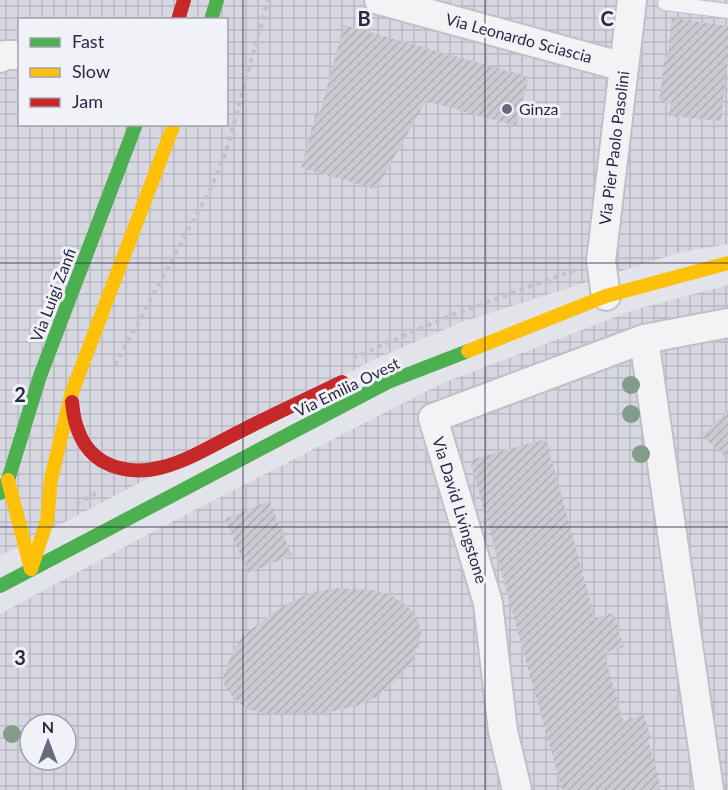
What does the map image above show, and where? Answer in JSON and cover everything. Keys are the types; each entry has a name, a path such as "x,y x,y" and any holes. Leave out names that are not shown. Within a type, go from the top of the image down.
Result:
{"street":[{"path":"179,18 184,0"},
{"path":"212,18 217,0"},
{"name":"Via Leonardo Sciascia","path":"379,0 624,67"},
{"name":"Via Pier Paolo Pasolini","path":"606,296 600,261 632,0"},
{"path":"0,58 5,55 18,55"},
{"name":"Via Luigi Zanfi","path":"0,493 8,480 40,376 135,126"},
{"path":"31,569 47,521 51,479 72,392 173,126"},
{"name":"Via Emilia Ovest","path":"0,586 388,382 606,296 728,263"},
{"name":"Via David Livingstone","path":"516,790 503,731 488,603 433,418 644,339 728,323"},
{"path":"644,339 709,790"},
{"path":"72,392 73,421 86,448 108,466 134,472 167,467 345,381 388,382"},
{"path":"8,480 31,569"}],"lane":[{"path":"666,0 665,3 728,11"}],"path":[{"path":"110,374 210,190 222,162 268,0"},
{"path":"351,359 447,317 600,261"},
{"path":"47,521 134,472"}],"shaded area":[{"path":"0,0 728,0 728,244 681,252 459,323 369,362 0,556"},
{"path":"728,285 728,790 0,790 0,614 160,528 443,383 634,310"}],"building":[{"path":"672,18 728,26 728,57 721,121 669,116 671,103 659,102"},
{"path":"344,25 529,77 516,126 426,101 376,189 301,168 316,112 320,113"},
{"path":"728,410 728,459 702,436"},
{"path":"546,439 595,618 613,613 624,647 604,653 623,721 644,715 651,739 648,740 660,790 562,790 470,460"},
{"path":"269,501 292,555 248,573 225,519"},
{"path":"337,588 371,590 390,595 416,615 421,630 419,645 411,663 376,697 357,706 324,713 268,714 247,709 225,687 223,678 231,655 243,636 275,611 298,598 318,591"}],"traffic: fast":[{"path":"212,18 217,0"},
{"path":"0,493 8,480 40,376 135,126"},
{"path":"0,586 388,382 468,351"}],"traffic: slow":[{"path":"31,569 47,521 51,479 72,392 173,126"},
{"path":"468,351 606,296 728,263"},
{"path":"8,480 31,569"}],"traffic: jam":[{"path":"179,18 184,0"},
{"path":"72,402 80,435 95,456 120,468 156,469 192,456 342,382"}],"place":[{"name":"Ginza","path":"507,109"}]}
